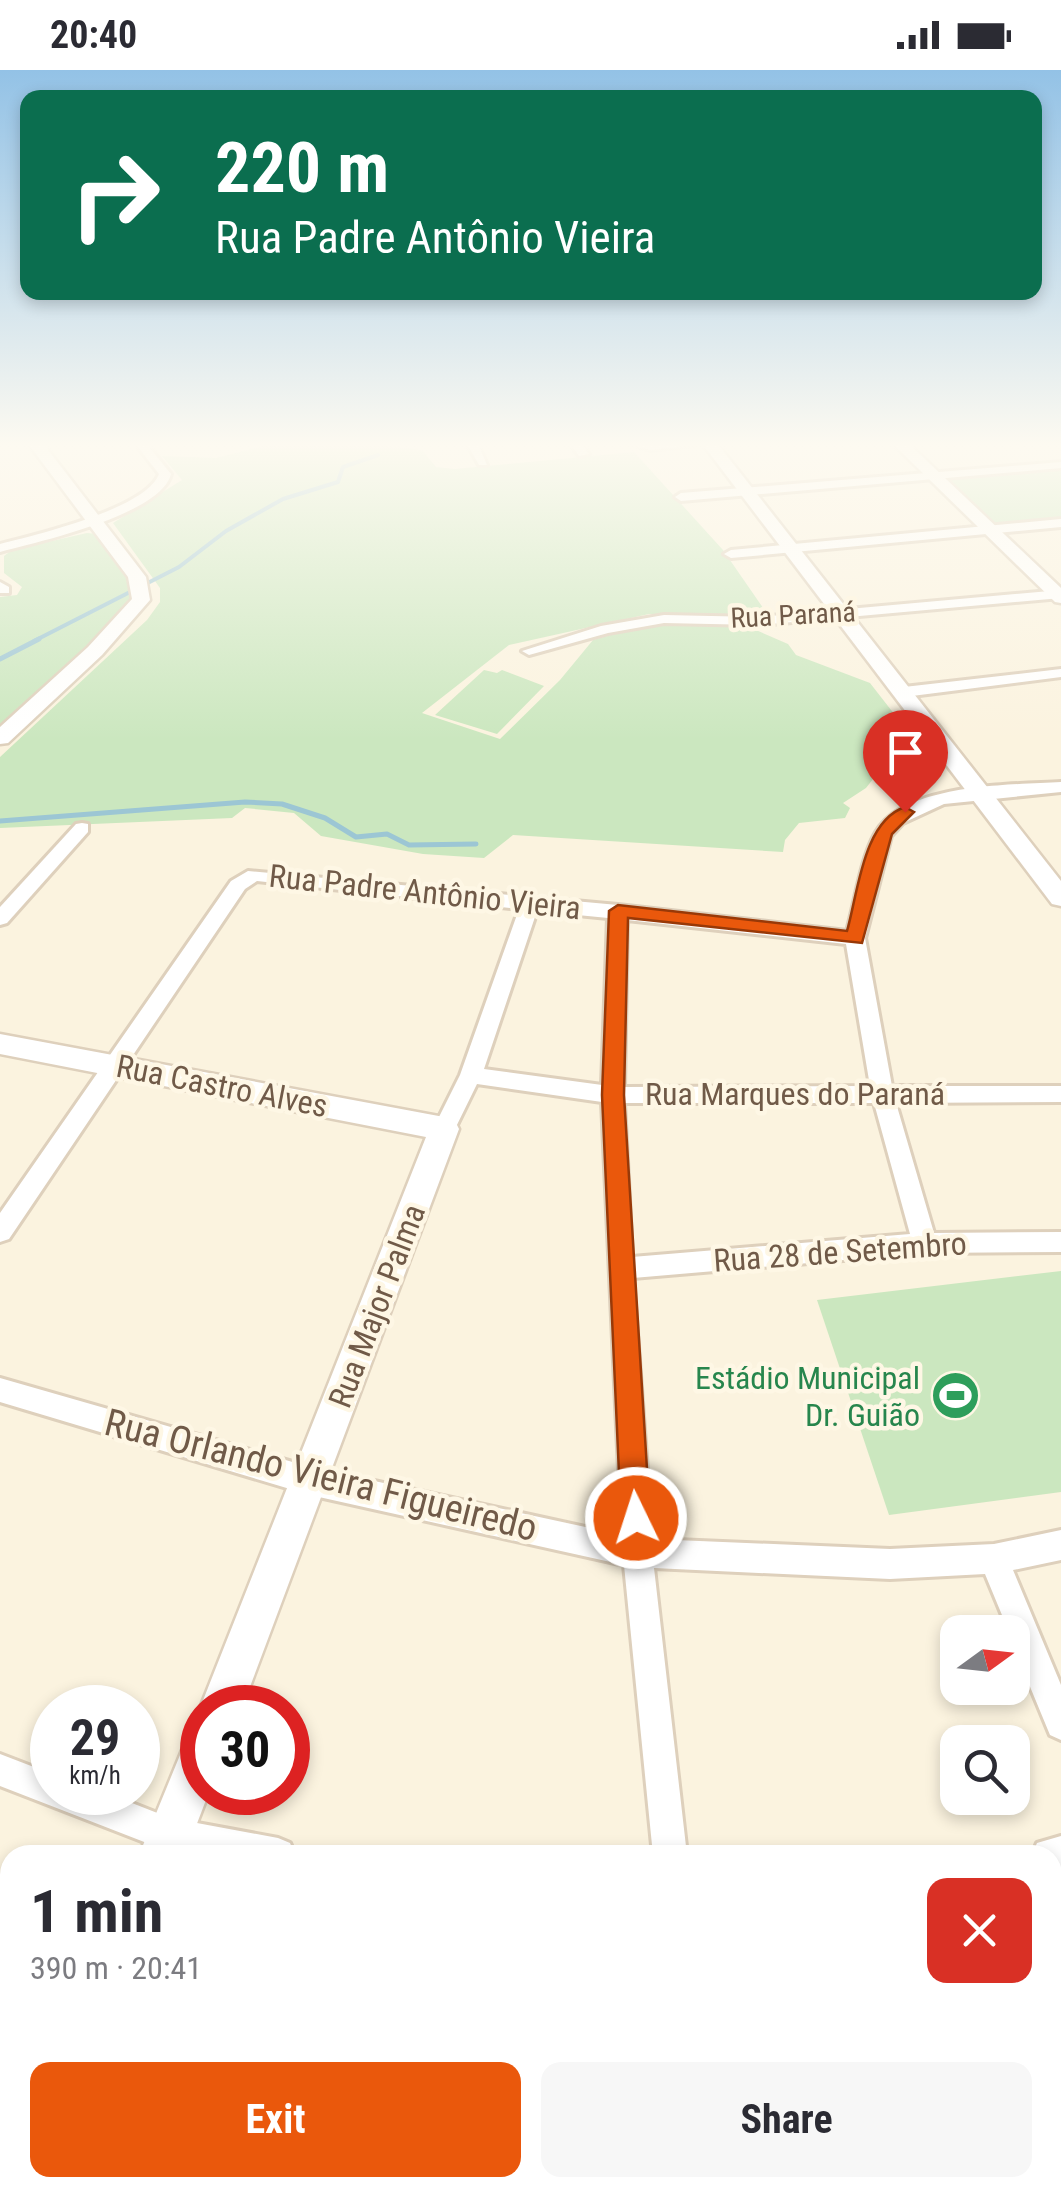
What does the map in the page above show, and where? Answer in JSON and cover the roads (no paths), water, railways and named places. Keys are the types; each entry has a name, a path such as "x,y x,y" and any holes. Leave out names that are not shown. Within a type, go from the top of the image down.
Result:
{"street":[{"path":"0,548 26,541"},
{"path":"0,738 95,650 141,600 137,577 110,541"},
{"path":"786,541 1061,898"},
{"path":"731,554 865,541"},
{"path":"1001,541 1060,595"},
{"name":"Rua Paraná","path":"529,652 631,622 842,614 1060,595"},
{"path":"904,692 1061,673"},
{"path":"924,1243 882,1092 855,938 884,834 892,821 905,812 949,798 1061,787"},
{"path":"3,911 82,828"},
{"name":"Rua Padre Antônio Vieira","path":"112,1064 238,886 254,875 855,938"},
{"name":"Rua Major Palma","path":"229,1685 444,1128 470,1075 530,904"},
{"path":"618,911 613,1095 620,1268 638,1553 669,1845"},
{"name":"Rua Castro Alves","path":"0,1044 444,1128"},
{"path":"0,1232 112,1064"},
{"name":"Rua Marques do Paraná","path":"470,1075 613,1095 1061,1094"},
{"name":"Rua 28 de Setembro","path":"620,1268 924,1243 1061,1242"},
{"name":"Rua Orlando Vieira Figueiredo","path":"0,1390 310,1480 638,1553 890,1564 994,1559 1061,1545"},
{"path":"994,1559 1061,1724"},
{"path":"0,1770 30,1782"},
{"path":"106,1815 166,1845 180,1809"}],"waterway":[{"path":"34,641 179,567 213,541"},
{"path":"0,659 39,639"},
{"path":"0,821 245,802 282,804 325,818 356,837 387,834 409,845 476,844"}],"place":[{"name":"Estádio Municipal Dr. Guião","path":"955,1396"}]}
